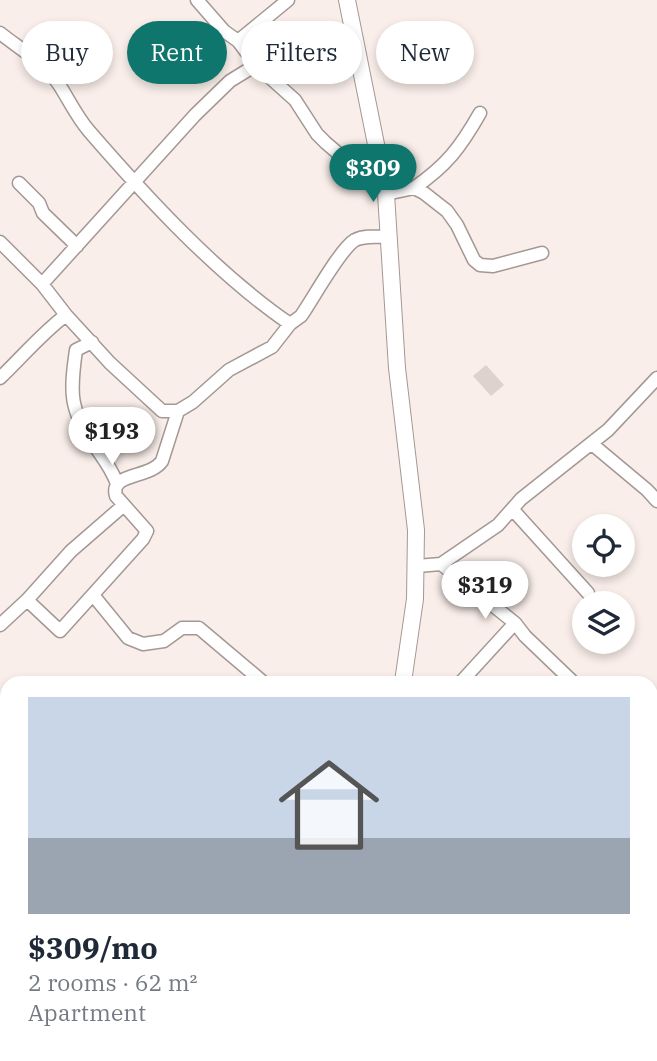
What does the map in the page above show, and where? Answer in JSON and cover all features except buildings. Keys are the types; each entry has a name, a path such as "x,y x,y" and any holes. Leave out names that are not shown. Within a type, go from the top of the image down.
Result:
{"street":[{"path":"197,0 224,31 241,45"},
{"path":"238,41 288,0"},
{"path":"347,0 386,194 397,368 416,530 417,566 412,627 404,676"},
{"path":"0,33 37,61 60,84 76,116 135,183 204,251 270,310 290,324"},
{"path":"42,284 212,98 241,74"},
{"path":"277,84 295,100 317,134 386,194"},
{"path":"386,194 414,188 439,171 448,162 480,113"},
{"path":"19,183 39,203 43,213 77,246"},
{"path":"414,188 424,192 447,211 474,260 480,265 493,266 542,253"},
{"path":"0,242 42,284 110,363 162,411 178,411 193,402 229,370 272,347 290,324 301,316 345,249 355,240 388,237"},
{"path":"0,378 38,342 46,330 66,315"},
{"path":"92,342 76,350 72,402 83,429 113,472 117,484"},
{"path":"417,566 441,564 498,525 521,499 569,459 592,444 657,378"},
{"path":"27,600 60,631 143,539 147,531 116,496 114,490 117,484 126,478 151,472 158,467 178,411"},
{"path":"592,444 648,490 657,501"},
{"path":"0,625 27,600 71,551 124,505"},
{"path":"513,510 586,591"},
{"path":"441,564 515,623 567,676"},
{"path":"93,595 128,638 143,645 164,641 182,628 199,628 256,676"},
{"path":"466,676 515,623"}]}
